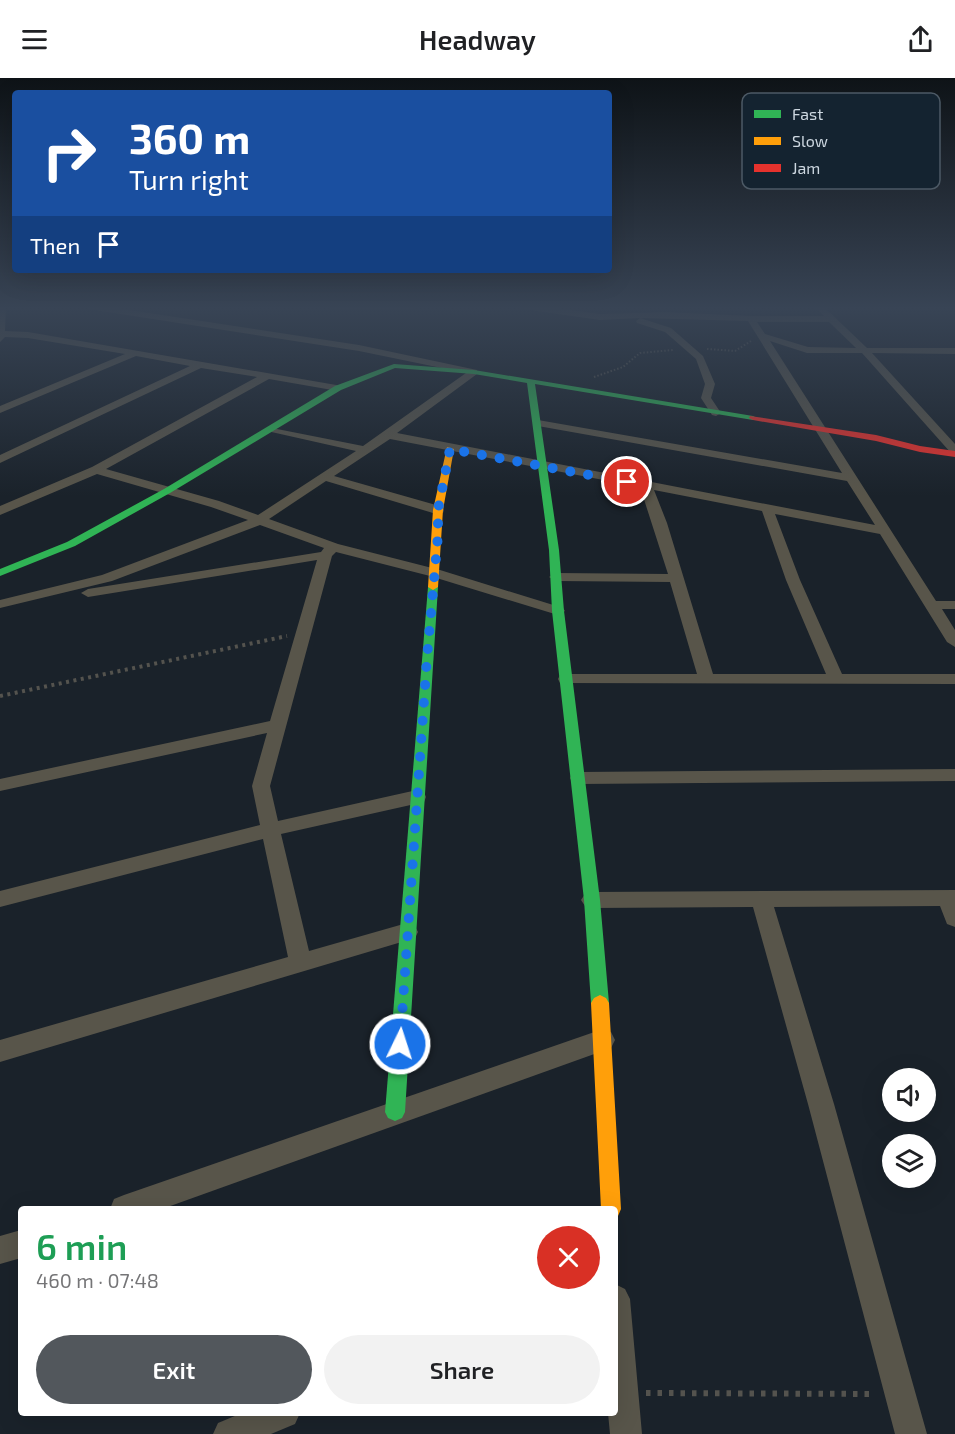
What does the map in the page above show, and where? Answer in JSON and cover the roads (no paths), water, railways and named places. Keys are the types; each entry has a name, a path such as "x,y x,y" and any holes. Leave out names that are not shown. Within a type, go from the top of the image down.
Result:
{"street":[{"path":"0,410 97,369"},
{"path":"0,459 190,369"},
{"path":"230,369 338,388"},
{"path":"0,573 71,544 167,491 338,388 386,369"},
{"path":"438,369 474,372"},
{"path":"461,369 716,413 954,449"},
{"path":"704,369 710,384 706,398 716,413"},
{"path":"781,369 823,429 850,478 955,642"},
{"path":"882,369 954,449"},
{"path":"0,605 107,578 258,521 388,435 474,372"},
{"path":"0,511 96,470 267,376"},
{"path":"531,382 544,467 558,611 592,900 603,1040 611,1206"},
{"path":"538,423 850,478"},
{"path":"271,429 365,450"},
{"path":"388,435 450,449 885,531"},
{"path":"395,1112 438,510 450,449"},
{"path":"96,470 215,504 329,551 435,573 558,611"},
{"path":"324,477 438,510"},
{"path":"646,486 706,678"},
{"path":"767,508 793,580 837,678"},
{"path":"0,605 329,551"},
{"path":"300,963 261,786 276,725 329,551"},
{"path":"556,577 676,578"},
{"path":"933,605 955,605"},
{"path":"566,679 955,679"},
{"path":"0,785 276,725"},
{"path":"579,778 955,775"},
{"path":"0,899 272,829 417,798"},
{"path":"592,900 951,898 955,918"},
{"path":"761,899 821,1104 911,1434"},
{"path":"0,1051 407,932"},
{"path":"132,1206 603,1040"},
{"path":"0,1250 18,1245"},
{"path":"618,1330 626,1434"},
{"path":"229,1434 276,1416"}]}
